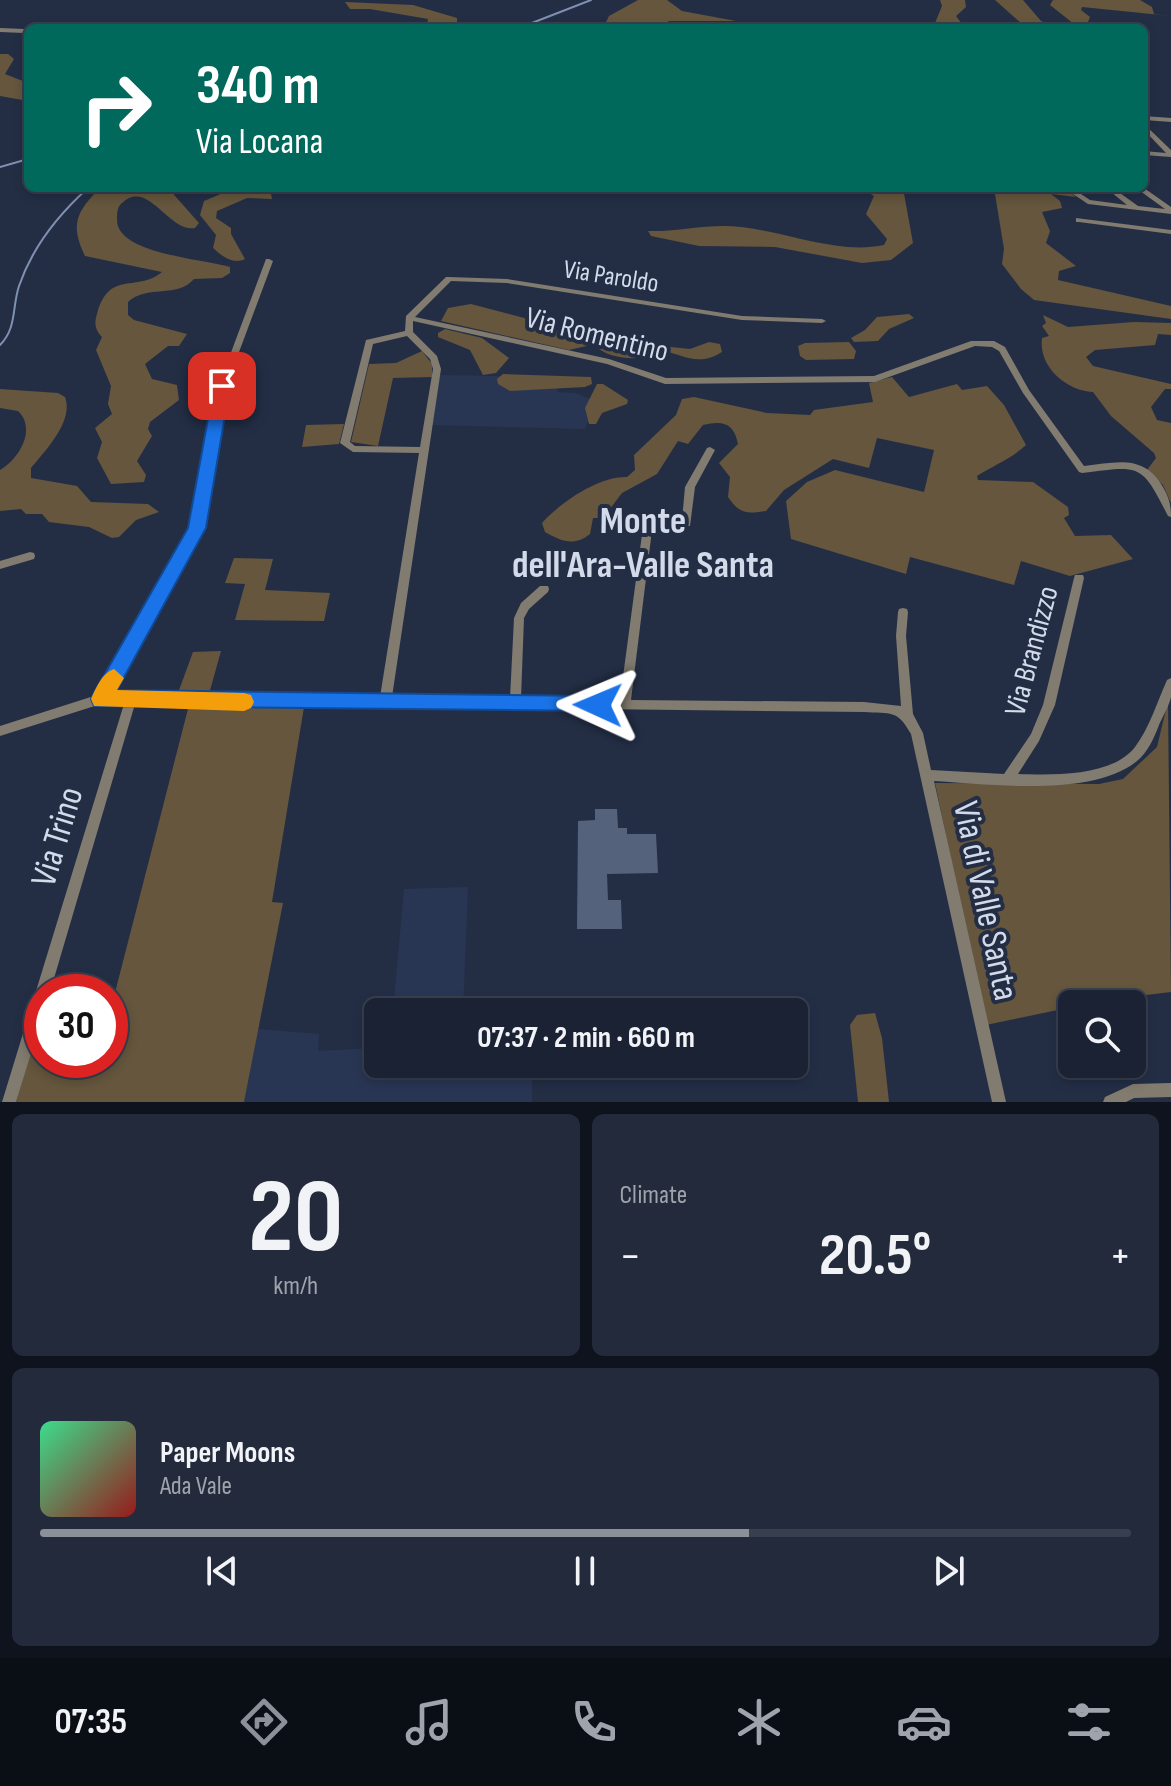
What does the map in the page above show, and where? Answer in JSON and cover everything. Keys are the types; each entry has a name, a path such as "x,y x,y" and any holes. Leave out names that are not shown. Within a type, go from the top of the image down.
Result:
{"street":[{"path":"0,30 24,31"},
{"path":"1148,118 1171,120"},
{"path":"1148,130 1171,154"},
{"path":"1148,153 1171,154"},
{"path":"1073,192 1088,202 1171,211"},
{"path":"1115,192 1137,208"},
{"path":"1145,192 1171,211"},
{"path":"1079,220 1171,232"},
{"path":"101,699 197,528 219,395 269,261"},
{"name":"Via Paroldo","path":"409,318 449,279 531,284 742,318 822,321"},
{"path":"385,703 437,366 409,333 409,318"},
{"name":"Via Romentino","path":"409,318 609,362 665,381 875,379 974,343 994,344 1002,349 1026,391 1082,470 1140,468 1156,479 1171,513"},
{"path":"409,333 369,342 345,443 353,449 423,450"},
{"path":"625,705 648,527 687,523 690,487 710,450"},
{"path":"0,565 30,556"},
{"name":"Via Brandizzo","path":"1009,777 1035,737 1049,705 1079,578"},
{"path":"515,704 519,618 525,606 544,589"},
{"name":"Via di Valle Santa","path":"903,612 901,636 907,715 917,733 999,1102"},
{"path":"926,775 1086,779 1119,770 1139,751 1171,683"},
{"path":"0,731 101,699 864,707 898,710 907,715"},
{"name":"Via Trino","path":"48,974 131,700"},
{"name":"Via Trino","path":"9,1102 24,1052"},
{"path":"1110,1102 1133,1091 1171,1090"}],"shaded area":[{"path":"638,0 667,0 682,11 736,21 605,24 609,16"},
{"path":"940,0 965,0 966,7 956,16 962,24 935,24 942,6"},
{"path":"995,0 1023,0 1041,21 1048,24 1022,24"},
{"path":"1053,0 1140,0 1152,7 1154,14 1171,16 1082,7 1091,24 1074,24 1050,5"},
{"path":"345,2 413,5 457,18 457,24 427,24 428,19 370,9 350,9"},
{"path":"0,54 8,54 14,59 5,74 24,81 24,100 0,96"},
{"path":"96,192 172,192 199,223 195,228 176,223 150,201 132,197 118,208 117,220 121,231 131,241 146,248 230,267 230,273 222,278 194,279 179,288 144,294 128,302 128,315 134,320 187,334 179,346 168,346 145,364 152,379 177,385 179,400 150,422 148,429 152,436 137,461 146,475 144,482 111,484 97,458 102,442 95,428 112,414 108,404 111,386 96,350 102,337 96,321 102,300 109,291 116,286 153,278 162,272 85,256 77,227 85,204"},
{"path":"225,192 271,192 272,199 247,198 217,211 216,218 231,228 231,234 245,259 232,260 213,248 216,235 200,215 204,201"},
{"path":"868,192 904,192 913,243 891,260 862,263 775,247 699,246 651,236 648,231 743,227 844,247 884,245 887,239 866,214 874,196"},
{"path":"995,192 1070,192 1076,197 1051,194 1060,201 1062,208 1042,212 1050,231 1046,243 1076,266 1059,271 1058,280 1171,306 1171,319 1034,300 1021,289 1002,264 1004,249"},
{"path":"471,304 551,325 560,333 587,334 591,345 569,350 441,321 448,308"},
{"path":"909,314 914,318 889,329 878,341 854,342 851,338 865,330 877,317"},
{"path":"1043,315 1068,327 1134,322 1171,323 1171,335 1158,334 1155,345 1095,350 1086,357 1093,366 1171,384 1171,389 1165,389 1151,407 1157,420 1171,423 1171,503 1163,485 1147,470 1156,458 1154,453 1111,416 1093,392 1064,382 1050,368 1042,349 1042,338 1049,336 1042,326 1046,323"},
{"path":"445,329 482,338 509,358 496,373 483,375 470,350 438,337 438,333"},
{"path":"606,340 690,349 709,342 720,344 722,352 706,359 660,350 639,358 621,357 599,349"},
{"path":"849,342 856,351 854,359 806,360 800,356 798,346 805,343"},
{"path":"422,351 432,364 432,377 393,378 378,446 351,442 369,364 396,363"},
{"path":"503,374 591,377 592,384 510,391 498,384 497,379"},
{"path":"438,375 558,377 557,392 575,393 593,400 591,413 585,429 431,425"},
{"path":"892,377 909,397 957,384 962,390 987,386 1004,405 1026,445 977,476 978,480 1033,482 1068,507 1069,515 1064,518 1075,536 1111,535 1133,559 1070,576 1021,561 1014,585 910,557 906,574 791,539 786,501 807,482 835,470 924,492 934,450 877,438 869,468 833,459 784,490 766,511 748,512 736,507 728,497 730,477 719,463 738,444 734,431 722,423 703,425 688,444 678,441 657,474 622,493 603,518 593,518 590,534 584,538 568,541 545,532 542,523 570,499 605,481 627,477 635,470 634,455 676,415 682,399 694,397 767,413 810,415 814,410 873,402 869,383"},
{"path":"597,384 603,384 628,400 627,404 602,413 596,424 589,424 585,408"},
{"path":"0,389 58,393 65,397 66,416 51,444 31,468 31,478 77,486 91,502 148,504 159,512 136,520 119,537 112,538 89,527 49,522 42,514 26,514 21,509 0,511 0,470 19,451 26,435 26,426 18,411 0,408"},
{"path":"344,424 339,444 302,447 306,425"},
{"path":"234,558 273,559 265,590 330,593 324,621 235,620 245,584 225,583"},
{"path":"221,651 209,694 178,693 193,652"},
{"path":"1168,701 1171,992 1146,995 1146,990 1058,990 1058,1010 986,1025 935,783 1099,784 1123,779 1157,747"},
{"path":"189,705 304,707 272,902 283,903 244,1102 16,1102 24,1075 24,1078 128,1078 128,974 120,974"},
{"path":"468,887 464,998 394,998 404,889"},
{"path":"875,1013 882,1038 889,1102 858,1102 850,1025 857,1015"},
{"path":"257,1029 319,1034 318,1051 364,1049 364,1078 532,1078 532,1102 244,1102"}],"building":[{"path":"595,809 617,809 618,828 627,828 627,834 656,834 658,873 607,874 608,900 621,900 622,929 577,929 578,821 595,820"}],"waterway":[{"path":"529,24 591,0"},
{"path":"0,167 24,160"},
{"path":"0,345 9,332 19,286 31,258 56,221 84,192"}],"slow traffic":[{"path":"114,678 101,699 244,702"}],"district":[{"name":"Monte dell'Ara-Valle Santa","path":"643,543"}],"route":[{"path":"222,386 197,528 101,699 598,705"}]}
